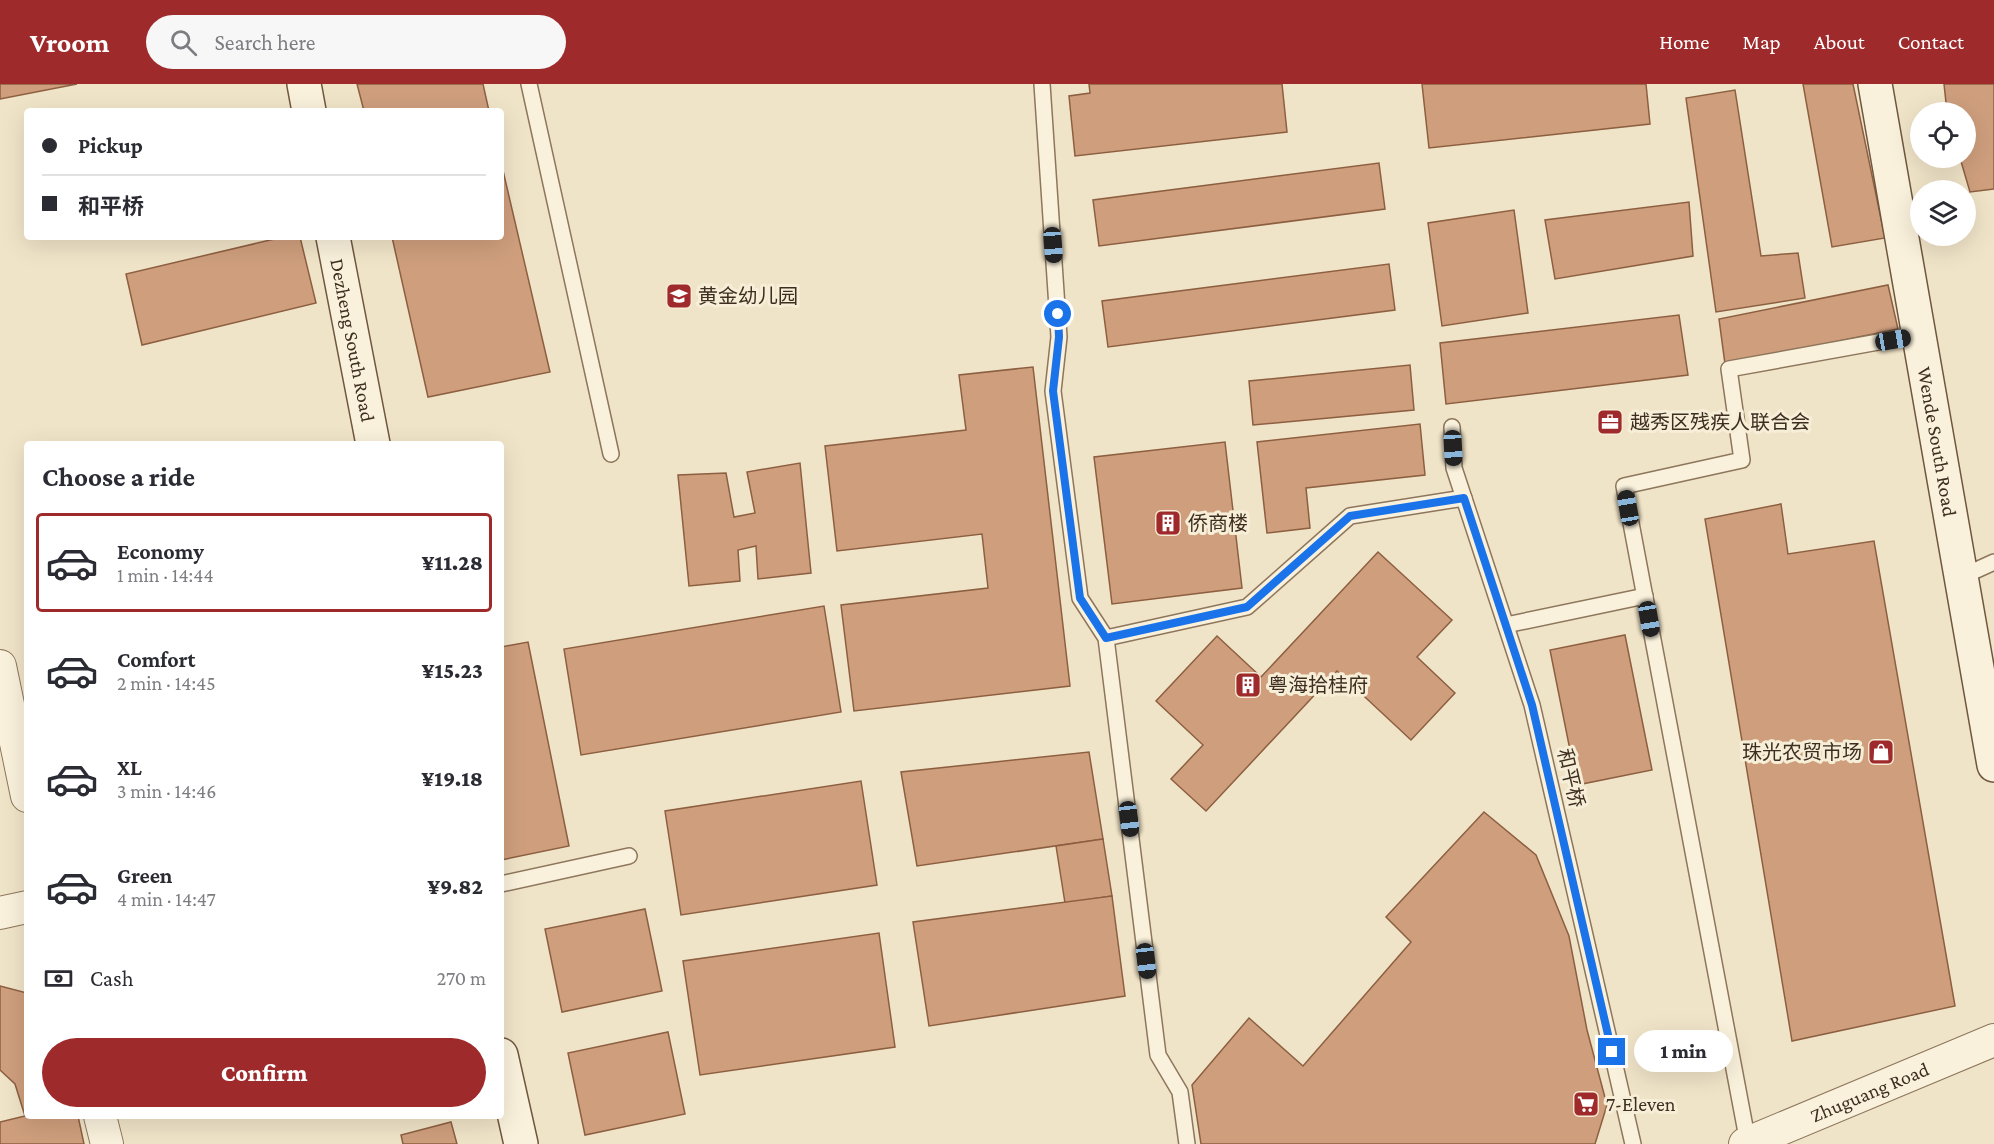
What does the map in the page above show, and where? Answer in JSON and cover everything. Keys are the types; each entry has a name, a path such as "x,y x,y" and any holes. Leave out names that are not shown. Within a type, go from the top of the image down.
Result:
{"main road":[{"path":"304,84 308,108"},
{"name":"Wende South Road","path":"1875,84 1959,578 1994,765"},
{"name":"Dezheng South Road","path":"334,240 372,441"},
{"path":"504,1068 521,1144"}],"street":[{"path":"0,666 24,782"},
{"path":"0,913 24,908"},
{"name":"Zhuguang Road","path":"1746,1143 1994,1040"},
{"path":"101,1119 107,1144"}],"lane":[{"path":"529,84 611,453"},
{"path":"1042,84 1059,337 1053,391 1080,598 1106,638 1158,1055 1180,1092 1187,1144"},
{"path":"1746,1143 1624,486 1742,460 1729,369 1917,335"},
{"name":"和平桥","path":"1452,427 1454,468 1532,705 1633,1144"},
{"path":"1106,638 1247,607 1350,516 1464,498"},
{"path":"1959,578 1994,562"},
{"path":"1506,625 1645,596"},
{"path":"504,883 629,856"}],"building":[{"path":"0,84 77,84 0,99"},
{"path":"357,84 483,84 488,108 363,108"},
{"path":"1089,84 1282,84 1287,132 1075,156 1069,96 1090,93"},
{"path":"1422,84 1646,84 1650,124 1429,148"},
{"path":"1803,84 1853,84 1885,238 1832,247"},
{"path":"1944,84 1994,84 1994,189 1976,191 1976,180 1966,180 1963,168 1976,168 1976,102 1946,102"},
{"path":"1735,90 1761,256 1798,253 1805,298 1716,312 1686,98"},
{"path":"1379,163 1385,209 1099,246 1093,200"},
{"path":"504,175 550,372 428,397 393,240 504,240"},
{"path":"1689,202 1693,256 1555,279 1545,220"},
{"path":"1514,210 1528,313 1442,326 1428,223"},
{"path":"270,240 301,240 316,303 142,345 126,274"},
{"path":"1389,264 1395,310 1108,347 1102,301"},
{"path":"1888,285 1898,329 1725,364 1719,319"},
{"path":"1679,315 1688,375 1446,404 1440,343"},
{"path":"1410,365 1414,410 1253,425 1249,381"},
{"path":"1033,367 1070,686 854,711 841,605 988,588 982,534 837,551 825,446 966,430 959,375"},
{"path":"1420,424 1425,475 1306,488 1310,528 1267,533 1257,442"},
{"name":"侨商楼","path":"1225,442 1242,588 1112,604 1094,457"},
{"path":"800,463 811,573 758,579 756,546 738,550 740,581 689,586 678,475 726,473 734,517 755,513 747,472"},
{"path":"1781,504 1788,554 1874,541 1955,1006 1792,1041 1705,519"},
{"name":"粤海拾桂府","path":"1378,552 1452,620 1417,657 1455,693 1411,740 1337,671 1206,811 1171,779 1203,745 1156,701 1217,636 1261,677"},
{"path":"824,606 841,712 581,755 564,649"},
{"path":"1625,635 1652,770 1577,785 1550,650"},
{"path":"528,642 569,846 504,859 504,646"},
{"path":"1089,752 1103,839 917,866 901,772"},
{"path":"861,781 877,885 681,915 665,811"},
{"path":"1484,812 1536,855 1569,936 1587,1030 1607,1105 1595,1144 1201,1144 1192,1085 1249,1018 1303,1066 1411,942 1386,917"},
{"path":"1103,839 1112,896 1065,903 1056,846"},
{"path":"1112,896 1125,996 929,1026 913,922"},
{"path":"645,909 662,991 562,1012 545,929"},
{"path":"879,933 895,1047 700,1075 683,961"},
{"path":"0,986 24,992 24,1113 15,1084 0,1070"},
{"path":"668,1032 685,1114 585,1135 568,1053"},
{"path":"24,1116 24,1119 79,1119 84,1144 0,1144 0,1122"},
{"path":"451,1122 457,1144 403,1144 401,1135"}],"place":[{"name":"黄金幼儿园","path":"679,296"},
{"name":"越秀区残疾人联合会","path":"1610,422"},
{"name":"侨商楼","path":"1168,523"},
{"name":"粤海拾桂府","path":"1248,685"},
{"name":"珠光农贸市场","path":"1881,752"},
{"name":"7-Eleven","path":"1586,1104"}],"route":[{"path":"1058,314 1059,337 1053,391 1080,598 1106,638 1247,607 1350,516 1464,498 1532,705 1612,1052"}]}
